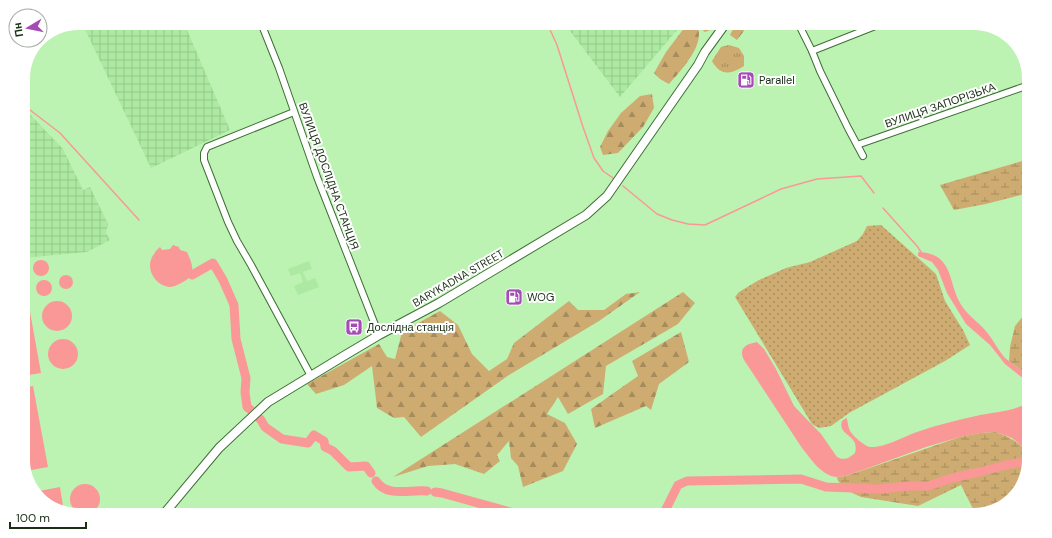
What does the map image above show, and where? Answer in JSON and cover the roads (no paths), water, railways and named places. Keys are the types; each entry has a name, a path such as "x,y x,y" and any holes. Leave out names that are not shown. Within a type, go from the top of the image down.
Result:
{"main road":[{"name":"BARYKADNA STREET","path":"168,508 219,448 268,402 379,335 439,302 586,215 607,196 721,30"}],"street":[{"name":"ВУЛИЦЯ ДОСЛІДНА СТАНЦІЯ","path":"264,30 279,68 317,177 379,335"},
{"path":"802,30 823,78 863,156"},
{"path":"812,51 865,30"},
{"name":"ВУЛИЦЯ ЗАПОРІЗЬКА","path":"857,145 1022,87"},
{"path":"294,112 207,147 204,153 204,160 236,241 252,265 311,376"}],"waterway":[{"path":"550,30 557,45 594,158 603,171 613,178"},
{"path":"30,110 60,133 139,220"},
{"path":"623,186 657,214 688,224 705,225 781,189 817,179 861,176 874,193"},
{"path":"883,208 921,252"},
{"path":"192,275 213,263 223,280 234,305 236,339 246,378 245,392 247,407 252,411"},
{"path":"259,418 265,427 282,439 308,443 314,435 324,441 325,447 333,451 349,467 366,466 371,473"},
{"path":"666,508 678,485 687,481 801,479 826,487 880,489 928,486 952,478 1022,462"},
{"path":"376,481 381,486 392,491 427,491"},
{"path":"435,492 496,508"}],"place":[{"name":"Parallel","path":"746,80"},
{"name":"WOG","path":"514,297"},
{"name":"Дослідна станція","path":"354,327"}]}
